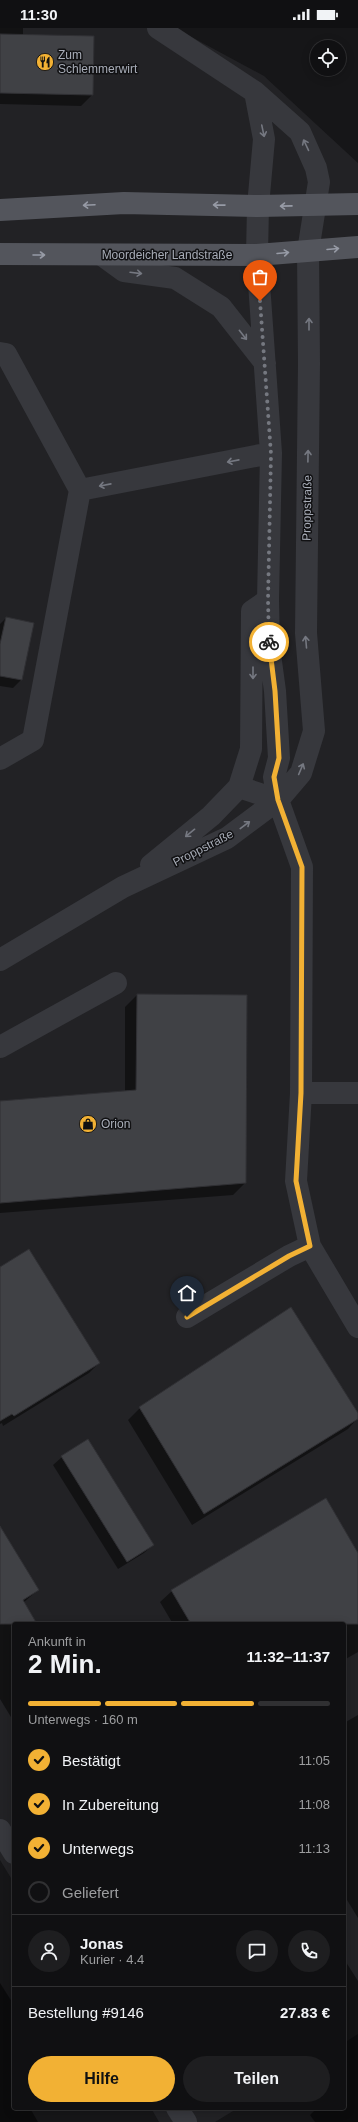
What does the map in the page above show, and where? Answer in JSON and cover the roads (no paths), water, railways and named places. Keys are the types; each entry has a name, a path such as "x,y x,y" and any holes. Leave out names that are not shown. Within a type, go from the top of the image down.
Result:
{"main road":[{"path":"0,210 124,203 258,206 358,204"},
{"name":"Moordeicher Landstraße","path":"0,254 257,255 358,247"}],"street":[{"name":"Proppstraße","path":"0,960 123,887 227,838 278,800 301,773 314,731 306,633 309,363 308,251 319,182 316,168 300,132 255,92 158,28"},
{"path":"255,92 264,139 258,206 257,255 271,454 268,600 269,647 276,698 279,758 274,777 278,800 302,867 301,1093 296,1181 310,1246 358,1327"},
{"path":"102,255 124,271 175,278 221,307 265,363"},
{"path":"0,353 6,354 80,490 33,740 0,759"},
{"path":"80,490 271,454"},
{"name":"Proppstraße","path":"123,887 211,816 239,787 251,749 252,611 268,600"},
{"path":"239,787 278,800"},
{"path":"0,1047 116,983"},
{"path":"301,1093 358,1094"},
{"path":"187,1317 289,1256 310,1246"},
{"path":"0,1830 12,1850"},
{"path":"178,2110 186,2122"}],"place":[{"name":"Zum Schlemmerwirt","path":"45,62"},
{"name":"Orion","path":"88,1124"}]}
